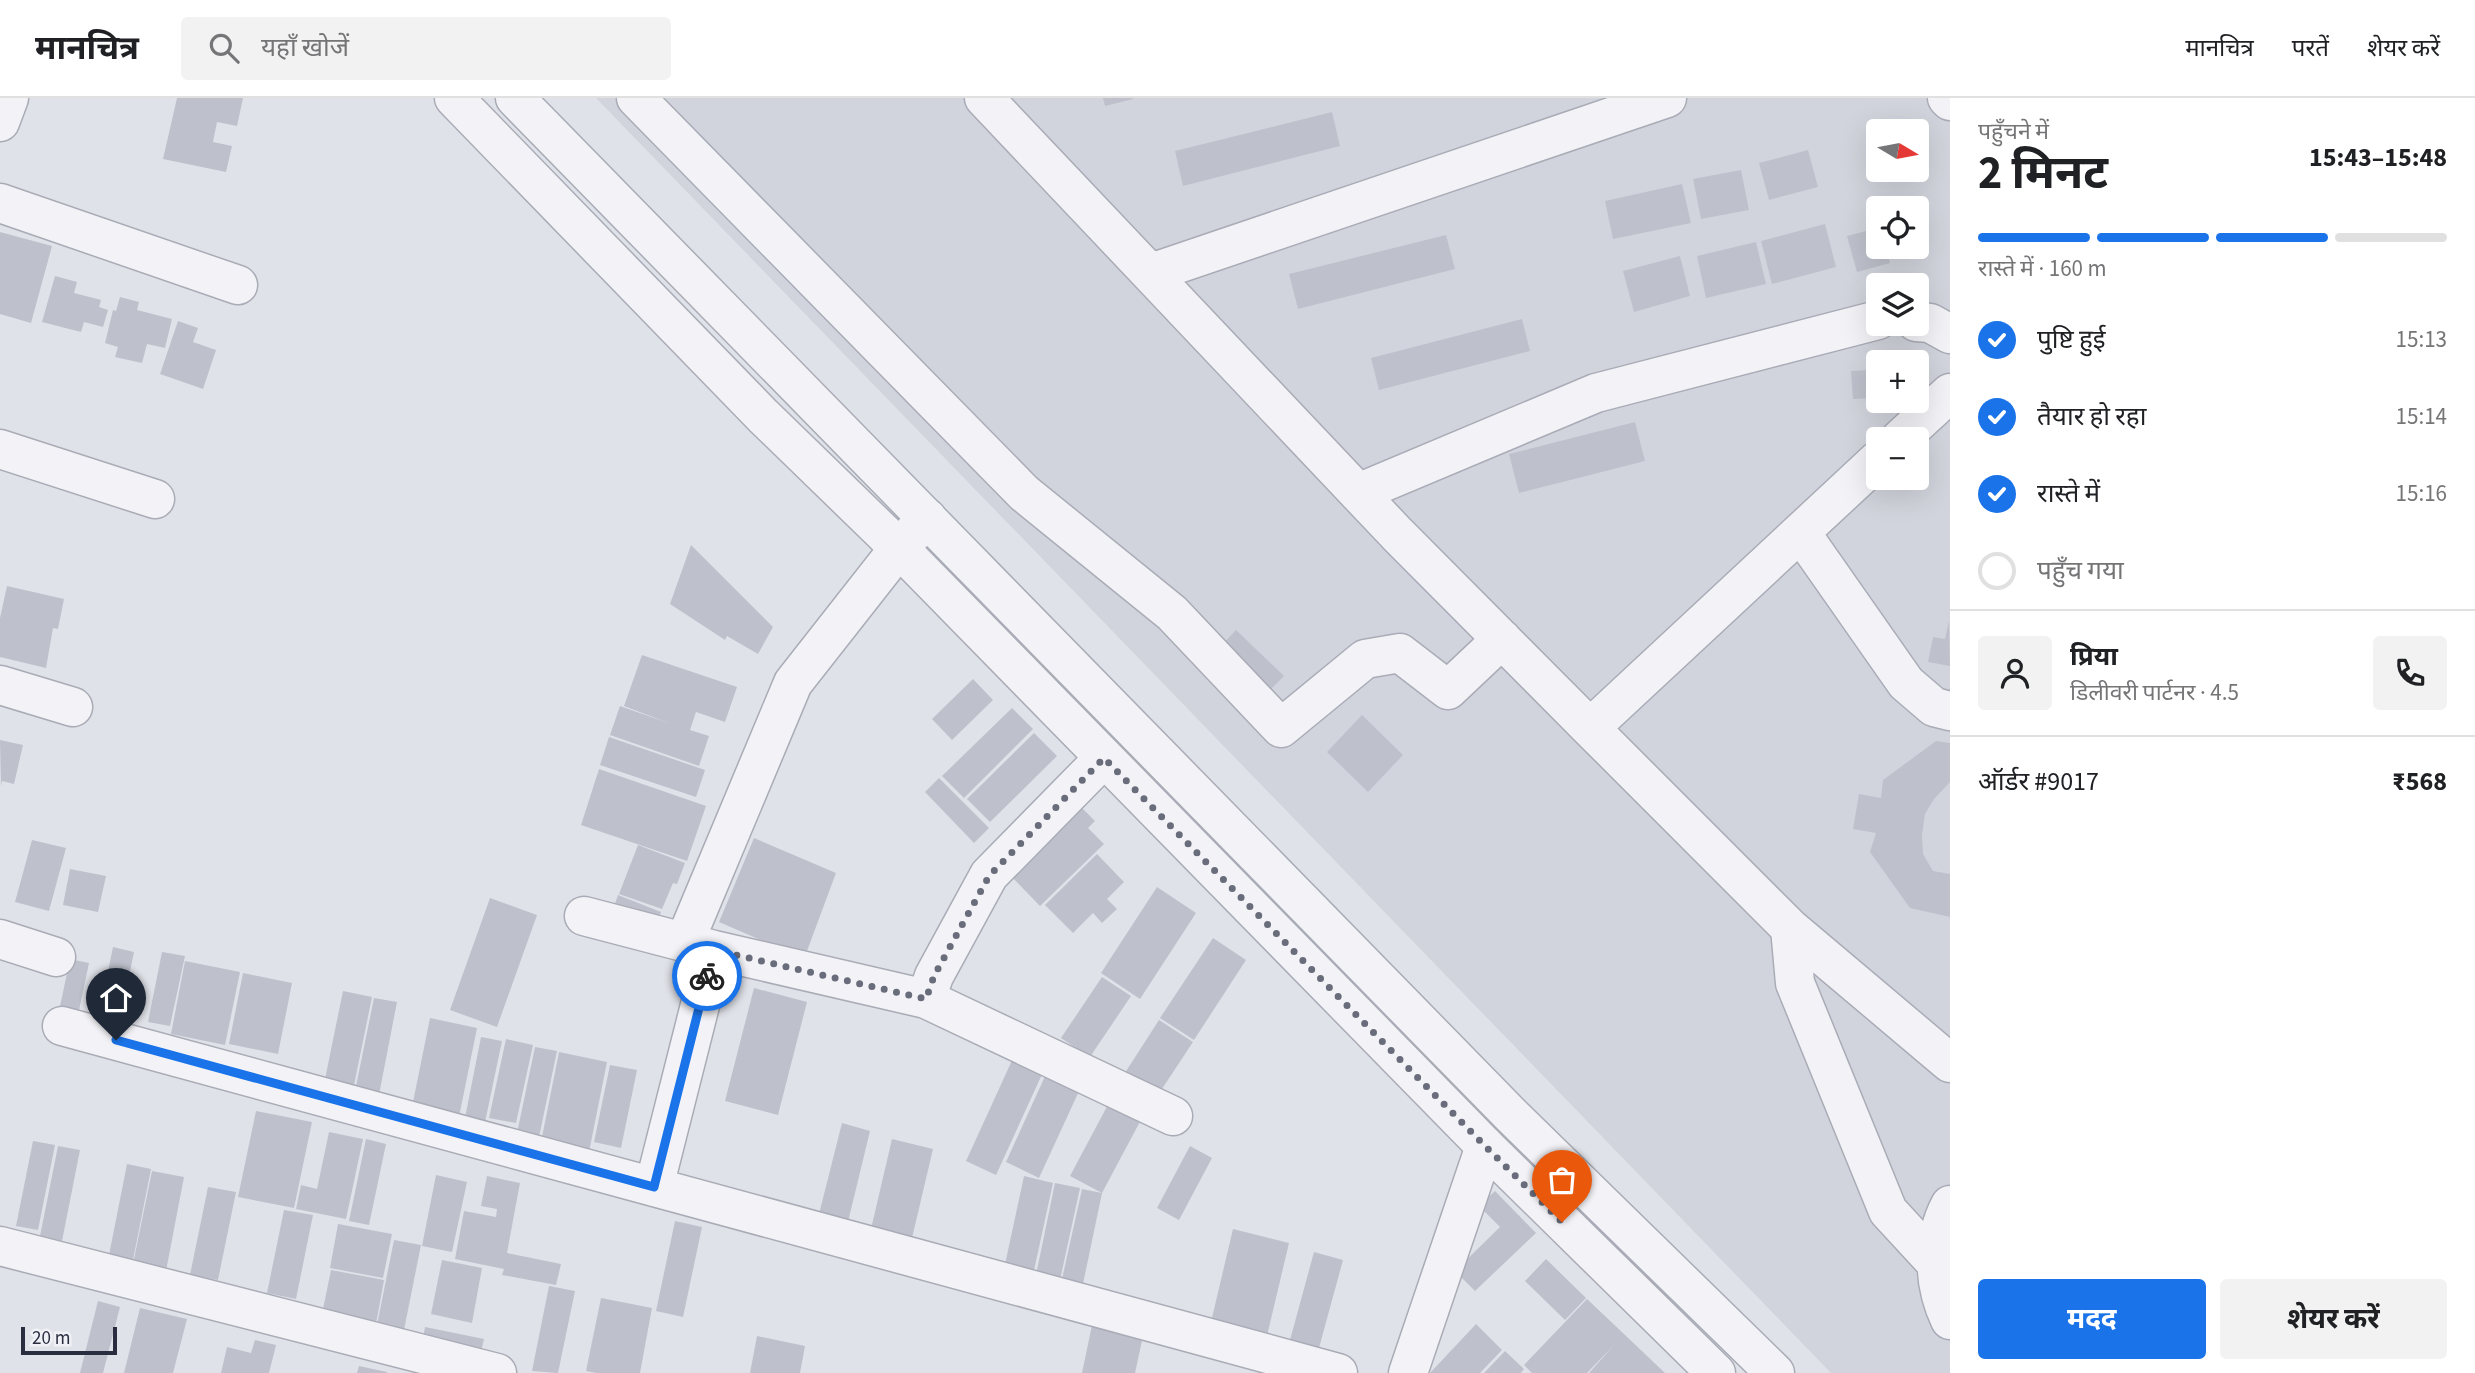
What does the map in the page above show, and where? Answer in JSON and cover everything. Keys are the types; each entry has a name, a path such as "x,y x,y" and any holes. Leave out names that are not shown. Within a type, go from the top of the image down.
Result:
{"street":[{"path":"454,98 763,416 900,548 1485,1146 1716,1373"},
{"path":"515,98 1511,1115 1775,1373"},
{"path":"636,98 1024,493 1172,613 1281,728 1365,659 1400,653 1448,690 1502,639"},
{"path":"984,98 1358,493 1790,928 1950,1063"},
{"path":"1151,273 1667,98"},
{"path":"0,203 238,285"},
{"path":"1358,493 1596,393 1866,323"},
{"path":"1929,323 1950,334"},
{"path":"1913,427 1950,393"},
{"path":"0,449 155,499"},
{"path":"1590,728 1866,471"},
{"path":"654,1187 699,946 793,683 927,518"},
{"path":"1801,533 1906,683 1934,707 1950,711"},
{"path":"0,685 73,707"},
{"path":"926,999 934,976 989,876 1104,758"},
{"path":"584,916 926,999 1173,1116"},
{"path":"1790,928 1795,983 1888,1211 1935,1262"},
{"path":"0,939 56,957"},
{"path":"62,1026 1338,1373"},
{"path":"1408,1373 1485,1146"},
{"path":"1950,1205 1942,1219 1935,1262 1941,1301 1950,1320"},
{"path":"0,1246 497,1373"}],"shaded area":[{"path":"596,98 1950,98 1950,1373 1831,1373"}],"building":[{"path":"177,98 243,98 237,126 217,122 213,142 232,146 226,172 163,159"},
{"path":"1103,98 1133,98 1133,99 1105,106"},
{"path":"1332,112 1340,146 1183,186 1175,151"},
{"path":"1808,150 1818,187 1769,200 1759,163"},
{"path":"1741,170 1749,210 1701,219 1693,179"},
{"path":"1682,184 1691,223 1613,239 1605,201"},
{"path":"1825,224 1836,267 1772,284 1761,241"},
{"path":"1866,231 1866,259 1889,259 1890,263 1857,272 1847,236"},
{"path":"0,232 52,246 31,323 0,314"},
{"path":"1446,235 1455,269 1298,309 1289,274"},
{"path":"1756,242 1766,284 1706,298 1697,256"},
{"path":"1680,256 1690,296 1634,312 1623,271"},
{"path":"55,276 77,282 74,293 101,300 99,307 108,310 103,327 84,322 81,332 42,322"},
{"path":"120,297 139,302 137,310 172,319 165,348 147,344 142,363 115,357 118,347 105,343 113,310 116,311"},
{"path":"1522,319 1530,351 1379,390 1371,358"},
{"path":"178,321 198,328 193,342 216,350 203,389 160,374"},
{"path":"1866,370 1866,398 1853,399 1851,371"},
{"path":"1635,422 1645,461 1519,493 1509,454"},
{"path":"691,545 773,627 758,654 727,636 725,640 670,604"},
{"path":"7,586 64,599 58,629 53,628 46,668 0,657 0,618"},
{"path":"1949,621 1950,666 1928,662 1933,637 1945,639"},
{"path":"1236,630 1284,676 1264,696 1217,650"},
{"path":"642,655 737,687 725,722 696,712 690,730 709,736 699,766 610,735 620,706 671,724 624,706"},
{"path":"973,679 993,700 952,740 932,719"},
{"path":"1012,708 1033,729 964,798 942,776"},
{"path":"1362,715 1403,755 1368,792 1327,752"},
{"path":"1034,733 1057,756 990,822 967,799"},
{"path":"609,737 705,770 696,797 600,765"},
{"path":"0,740 23,745 14,784 2,781 1,786"},
{"path":"1936,741 1950,743 1950,782 1934,799 1925,814 1923,854 1933,871 1950,874 1950,917 1910,908 1870,852 1876,833 1853,829 1859,794 1881,798 1883,780"},
{"path":"599,769 706,806 687,861 581,825"},
{"path":"939,778 989,828 974,843 925,792"},
{"path":"1081,807 1095,821 1088,828 1104,844 1040,906 1011,876"},
{"path":"754,838 836,873 804,959 719,922"},
{"path":"32,840 66,848 49,911 15,902"},
{"path":"638,845 685,863 677,884 673,883 662,909 619,894"},
{"path":"1097,854 1124,882 1107,899 1117,909 1102,923 1093,913 1073,933 1045,905"},
{"path":"70,869 106,876 98,912 63,905"},
{"path":"1157,887 1196,913 1140,999 1101,973"},
{"path":"618,895 661,912 654,929 612,912"},
{"path":"490,898 537,915 497,1027 450,1010"},
{"path":"1213,938 1246,960 1194,1040 1160,1018"},
{"path":"113,947 134,952 117,1034 96,1030"},
{"path":"162,952 185,956 170,1026 148,1022"},
{"path":"70,959 89,963 78,1015 59,1011"},
{"path":"185,961 240,972 225,1045 171,1034"},
{"path":"243,973 292,983 278,1054 229,1044"},
{"path":"1102,977 1131,996 1090,1057 1061,1038"},
{"path":"754,988 807,1002 778,1115 725,1101"},
{"path":"343,991 372,997 352,1095 323,1089"},
{"path":"374,998 397,1002 378,1100 354,1096"},
{"path":"430,1018 477,1028 459,1117 412,1107"},
{"path":"1159,1020 1193,1042 1154,1101 1121,1079"},
{"path":"481,1037 502,1041 484,1127 464,1123"},
{"path":"506,1039 533,1045 516,1123 489,1118"},
{"path":"535,1047 557,1051 538,1142 516,1138"},
{"path":"559,1052 607,1062 589,1152 541,1142"},
{"path":"1014,1056 1044,1070 996,1175 966,1161"},
{"path":"610,1065 637,1070 621,1148 594,1142"},
{"path":"1046,1074 1080,1089 1039,1178 1006,1162"},
{"path":"1111,1099 1143,1116 1102,1193 1070,1176"},
{"path":"256,1111 312,1122 294,1208 238,1197"},
{"path":"842,1123 870,1131 847,1226 818,1218"},
{"path":"329,1132 363,1139 346,1219 296,1209 301,1185 317,1189"},
{"path":"366,1139 386,1144 369,1225 349,1221"},
{"path":"892,1139 933,1149 912,1238 871,1229"},
{"path":"33,1141 55,1145 38,1230 16,1226"},
{"path":"58,1146 80,1150 62,1241 40,1236"},
{"path":"1190,1146 1212,1158 1179,1220 1157,1208"},
{"path":"127,1164 151,1169 133,1260 109,1255"},
{"path":"152,1171 184,1177 166,1271 133,1264"},
{"path":"436,1175 467,1182 452,1252 422,1246"},
{"path":"487,1176 520,1183 507,1253 561,1264 556,1285 502,1275 504,1269 455,1259 464,1211 496,1217 497,1209 481,1206"},
{"path":"1024,1176 1053,1183 1033,1275 1004,1269"},
{"path":"1055,1183 1080,1188 1060,1280 1036,1275"},
{"path":"208,1187 236,1192 218,1280 190,1275"},
{"path":"1082,1189 1102,1193 1083,1284 1062,1279"},
{"path":"1495,1191 1536,1233 1475,1291 1455,1271 1500,1227 1479,1206"},
{"path":"284,1210 313,1215 296,1299 267,1293"},
{"path":"675,1221 702,1227 683,1317 656,1311"},
{"path":"338,1224 392,1234 383,1278 330,1268"},
{"path":"1233,1229 1289,1243 1267,1336 1211,1322"},
{"path":"394,1240 421,1245 404,1330 377,1325"},
{"path":"1314,1252 1343,1260 1319,1348 1290,1340"},
{"path":"1546,1259 1586,1298 1565,1320 1525,1281"},
{"path":"442,1260 482,1268 472,1323 431,1314"},
{"path":"331,1270 384,1280 376,1324 322,1314"},
{"path":"549,1286 575,1291 558,1373 532,1371"},
{"path":"601,1298 652,1308 640,1373 586,1371"},
{"path":"1587,1299 1665,1373 1589,1373 1615,1344 1587,1373 1532,1373 1524,1365"},
{"path":"98,1301 120,1307 103,1373 80,1373"},
{"path":"140,1308 187,1319 173,1373 124,1373"},
{"path":"1476,1324 1502,1350 1480,1373 1430,1373"},
{"path":"1092,1325 1143,1336 1135,1373 1082,1373"},
{"path":"425,1327 484,1339 480,1356 422,1345"},
{"path":"757,1336 805,1346 800,1373 750,1373"},
{"path":"255,1340 276,1345 269,1373 221,1373 227,1347 251,1353"},
{"path":"1505,1351 1524,1369 1521,1373 1484,1373"},
{"path":"359,1366 387,1372 387,1373 357,1373"}],"way so far":[{"path":"707,976 714,950 926,999 934,976 989,876 1104,758 1562,1222"}],"route":[{"path":"116,1040 654,1187 707,976"}]}
